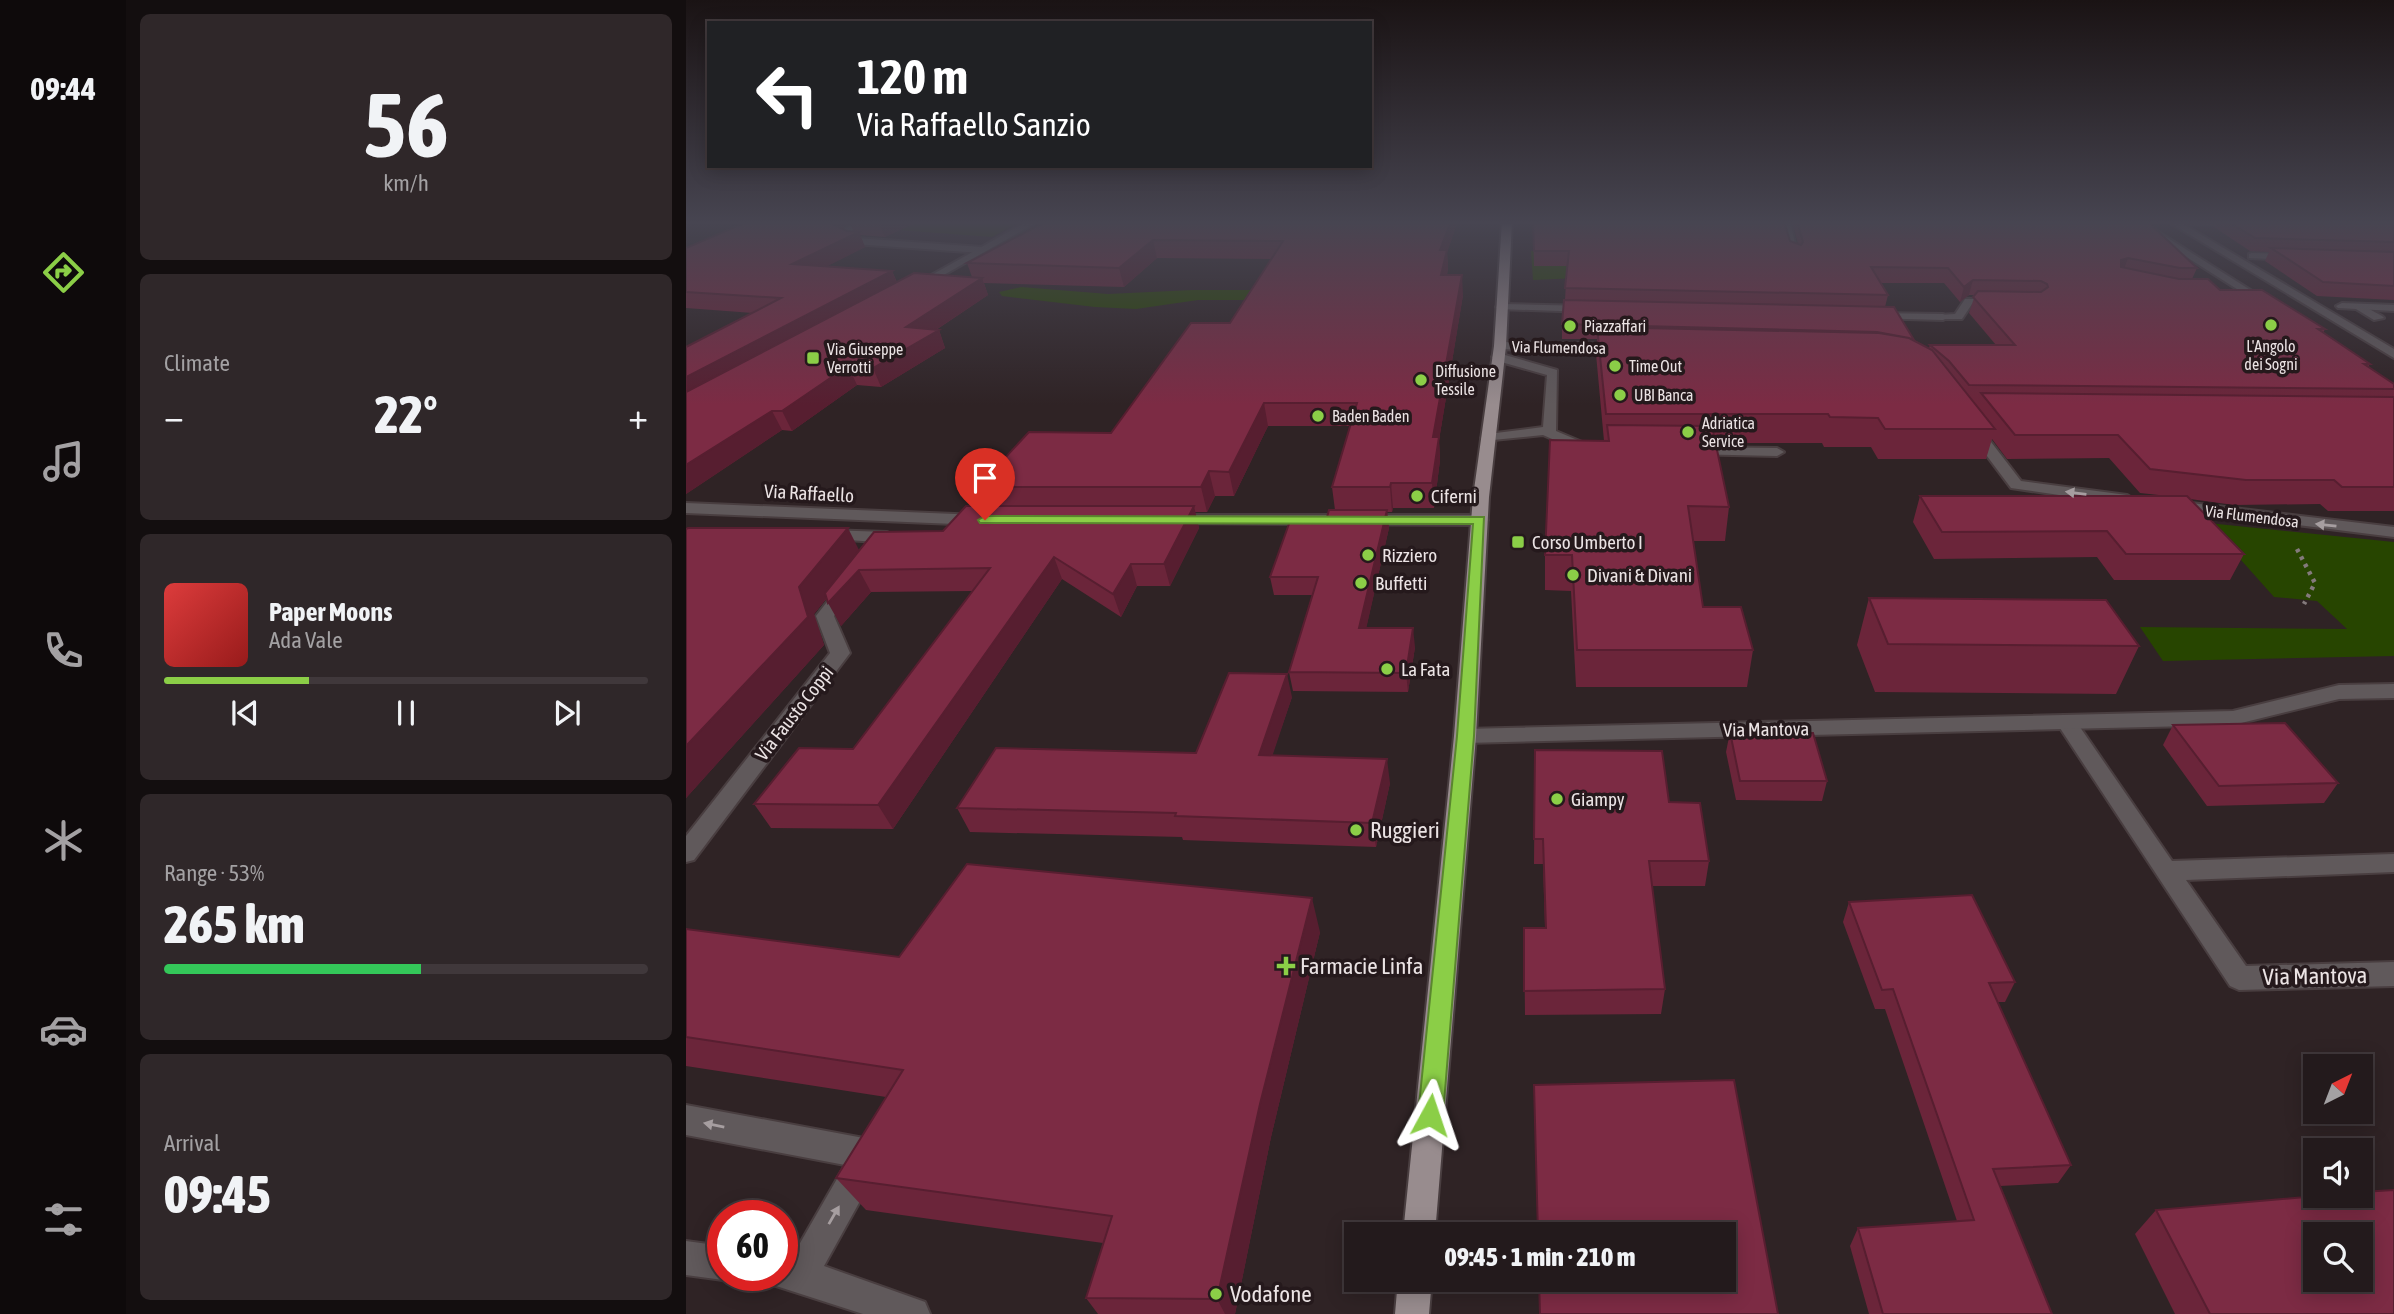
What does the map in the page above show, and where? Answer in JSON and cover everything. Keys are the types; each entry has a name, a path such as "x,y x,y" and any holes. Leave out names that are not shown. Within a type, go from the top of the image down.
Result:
{"main road":[{"path":"1420,1222 1465,736 1480,520 1499,351 1503,282"},
{"path":"1412,1314 1414,1292"}],"street":[{"path":"908,290 922,282"},
{"path":"2232,282 2277,311"},
{"path":"2274,282 2394,354"},
{"path":"2216,289 2243,289"},
{"path":"1860,315 1958,317 1969,301 2009,302"},
{"path":"2342,306 2394,308"},
{"path":"1502,307 1598,309"},
{"path":"2360,307 2378,318"},
{"name":"Via Flumendosa","path":"1499,351 1630,348"},
{"path":"1488,438 1550,430 1553,373 1499,351"},
{"path":"1964,416 2016,485 2137,501"},
{"path":"1545,431 1590,450 1600,450"},
{"path":"1679,451 1777,452"},
{"name":"Via Flumendosa","path":"2164,505 2394,532"},
{"name":"Via Raffaello","path":"686,508 930,520 999,520"},
{"path":"1150,520 1480,520"},
{"path":"809,534 887,537 872,557"},
{"name":"Via Fausto Coppi","path":"686,853 841,653 825,616 856,577"},
{"name":"Via Mantova","path":"1465,736 2233,718 2339,692 2394,691"},
{"name":"Via Mantova","path":"2066,722 2239,978 2394,974"},
{"path":"2166,871 2394,863"},
{"path":"686,1120 869,1154 798,1262"},
{"path":"686,1258 707,1261"},
{"path":"798,1275 914,1314"}],"path":[{"path":"2272,519 2301,553 2315,583 2304,604"}],"green space":[{"path":"1021,287 1108,294 1260,290 1252,300 1198,300 1136,309 1002,296 999,292"},
{"path":"2208,523 2394,542 2394,656 2163,661 2140,627 2347,629 2317,601 2274,597"}],"building":[{"path":"686,282 870,282 686,377 686,347 781,298 686,292"},
{"path":"896,282 975,282 906,327 939,330 873,368 848,366 782,411 772,411 686,465 686,392"},
{"path":"1256,282 1461,282 1433,437 1439,437 1432,483 1391,483 1390,487 1332,487 1357,403 1264,403 1229,472 1209,471 1201,487 978,487 1029,432 1111,433 1191,323 1230,323"},
{"path":"1566,282 1880,282 1888,295 1565,288"},
{"path":"2044,282 2212,282 2220,290 2262,290 2325,329 2318,329 2370,364 2364,364 2394,384 2394,389 1969,385 1949,361 1930,345 2015,345 1973,297 1978,291 2041,292 2048,287"},
{"path":"2329,282 2394,282 2394,286"},
{"path":"1564,300 1894,307 1914,340 1877,332 1562,324"},
{"path":"1597,327 1879,333 1909,338 1932,350 1995,429 1885,429 1878,418 1830,417 1828,414 1606,414"},
{"path":"1981,393 2394,397 2394,487 2342,487 2334,480 2246,480 2150,469 2118,435 2015,435"},
{"path":"1607,425 1712,426 1729,507 1688,506 1703,607 1741,607 1753,650 1577,650 1572,555 1545,555 1550,440 1609,441"},
{"path":"1920,496 2187,496 2244,554 2126,554 2107,531 1942,532"},
{"path":"966,506 1194,506 1164,564 1131,564 1113,594 1054,557 878,805 754,804 799,748 853,749 990,568 859,570 828,603 825,593 874,532 943,531"},
{"path":"1329,510 1387,510 1359,628 1413,628 1406,673 1289,672 1318,577 1270,577 1290,521 1326,521"},
{"path":"848,528 799,587 808,617 686,746 686,529"},
{"path":"1869,598 2106,600 2139,646 1888,644"},
{"path":"1229,673 1287,674 1259,755 1387,759 1372,823 1175,816 1176,813 957,808 996,748 1196,753"},
{"path":"2285,723 2338,783 2219,786 2173,725"},
{"path":"1730,732 1813,733 1827,781 1740,781"},
{"path":"1535,750 1662,751 1669,802 1700,803 1709,861 1649,861 1665,989 1524,991 1524,928 1546,928 1543,839 1534,839"},
{"path":"967,864 1312,898 1260,1104 1217,1299 1086,1298 1112,1216 836,1178 903,1070 686,1037 686,929 899,957"},
{"path":"1972,895 2015,982 1989,983 2071,1165 1993,1169 2052,1314 1883,1314 1858,1228 1974,1220 1893,989 1882,990 1849,902"},
{"path":"1734,1080 1778,1314 1540,1314 1539,1292 1736,1292 1736,1222 1538,1222 1534,1085"},
{"path":"2394,1190 2394,1314 2210,1314 2156,1210 2303,1197 2303,1208 2373,1208 2373,1191"}],"place":[{"name":"L'Angolo dei Sogni","path":"2271,325"},
{"name":"Piazzaffari","path":"1570,326"},
{"name":"Via Giuseppe Verrotti","path":"813,358"},
{"name":"Time Out","path":"1615,366"},
{"name":"Diffusione Tessile","path":"1421,380"},
{"name":"UBI Banca","path":"1620,395"},
{"name":"Baden Baden","path":"1318,416"},
{"name":"Adriatica Service","path":"1688,432"},
{"name":"Ciferni","path":"1417,496"},
{"name":"Corso Umberto I","path":"1518,542"},
{"name":"Rizziero","path":"1368,555"},
{"name":"Divani & Divani","path":"1573,575"},
{"name":"Buffetti","path":"1361,583"},
{"name":"La Fata","path":"1387,669"},
{"name":"Giampy","path":"1557,799"},
{"name":"Ruggieri","path":"1356,830"},
{"name":"Farmacie Linfa","path":"1286,966"},
{"name":"Vodafone","path":"1216,1294"}],"route":[{"path":"985,520 1480,520 1465,736 1430,1115"}]}
